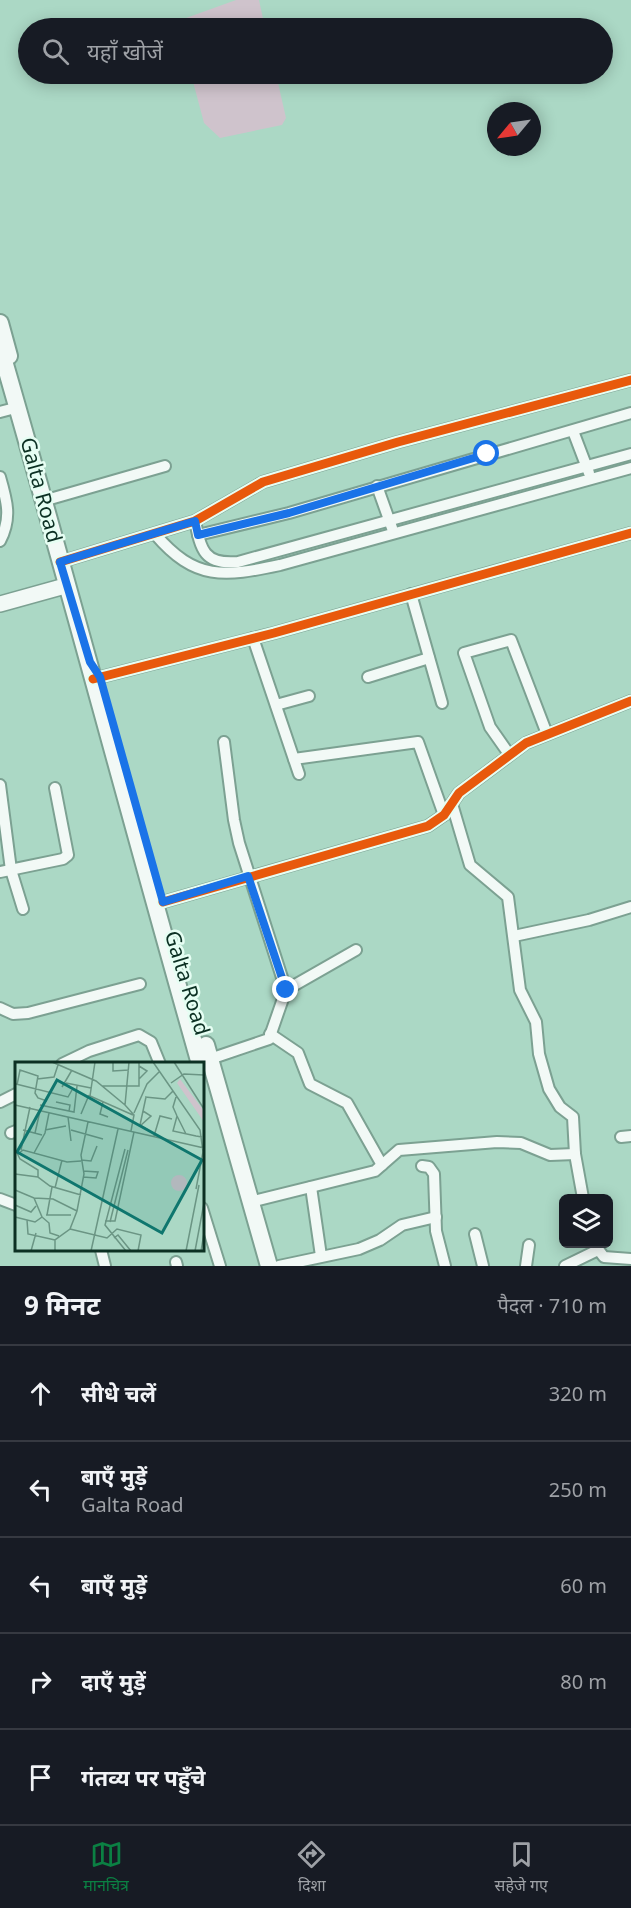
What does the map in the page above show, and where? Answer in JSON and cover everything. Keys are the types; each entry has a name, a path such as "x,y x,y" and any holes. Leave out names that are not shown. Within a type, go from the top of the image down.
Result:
{"main road":[{"path":"0,323 12,364 13,387"},
{"name":"Galta Road","path":"0,347 19,407 65,586 95,674 163,902 203,1062"},
{"path":"95,674 203,1062"},
{"path":"204,1065 259,1266"},
{"name":"Galta Road","path":"204,1065 269,1266"}],"street":[{"path":"60,562 195,521 263,482 398,442 631,380"},
{"path":"0,412 19,407"},
{"path":"198,535 289,513 631,413"},
{"path":"573,431 589,473"},
{"path":"589,473 631,454"},
{"path":"44,501 165,466"},
{"path":"155,534 172,552 203,562 212,560 226,563 277,559 589,473 631,468"},
{"path":"0,477 9,507 8,519 0,541"},
{"path":"377,486 392,528"},
{"path":"195,521 203,562"},
{"path":"95,674 253,638 631,532"},
{"path":"0,604 65,586"},
{"path":"411,594 442,703"},
{"path":"253,638 299,774"},
{"path":"509,754 490,727 464,653 511,640 547,734"},
{"path":"368,677 429,658"},
{"path":"276,705 309,696"},
{"path":"163,902 338,850 414,832 444,814 459,793 526,743 631,701"},
{"path":"204,1065 269,1039 286,990 248,876 234,820 224,742"},
{"path":"294,759 418,742 444,814"},
{"path":"0,785 5,871 22,909"},
{"path":"5,871 63,859 68,855 55,788"},
{"path":"452,804 470,864 508,897 520,990 536,1022 538,1054 549,1089 560,1107 573,1117 575,1154 582,1194"},
{"path":"514,936 590,920 631,907"},
{"path":"286,990 356,950"},
{"path":"0,1008 13,1014 28,1013 140,984"},
{"path":"270,1034 298,1053 310,1084 348,1103 382,1165"},
{"path":"66,1062 89,1051 139,1035 151,1042 159,1062"},
{"path":"0,1102 15,1094"},
{"path":"250,1202 375,1171 399,1150 497,1142 521,1143 550,1155 575,1154"},
{"path":"422,1166 432,1169 438,1239 445,1266"},
{"path":"311,1187 321,1256"},
{"path":"0,1199 15,1204"},
{"path":"204,1214 220,1266"},
{"path":"279,1266 365,1247 402,1224 436,1217"},
{"path":"475,1234 483,1266"},
{"path":"526,1266 529,1245"},
{"path":"101,1251 105,1266"},
{"path":"565,1266 600,1254 631,1259"}],"shaded area":[{"path":"236,0 259,0 263,18 186,18"},
{"path":"194,84 278,84 286,118 282,125 220,138 204,123"}],"cycle path":[{"path":"60,562 195,521 263,482 398,442 631,380"},
{"path":"93,679 274,633 631,533"},
{"path":"163,902 428,826 444,815 459,793 526,743 631,701"}],"route":[{"path":"286,990 248,876 163,902 100,677 91,667 60,562 195,521 198,535 289,513 487,454"}]}
